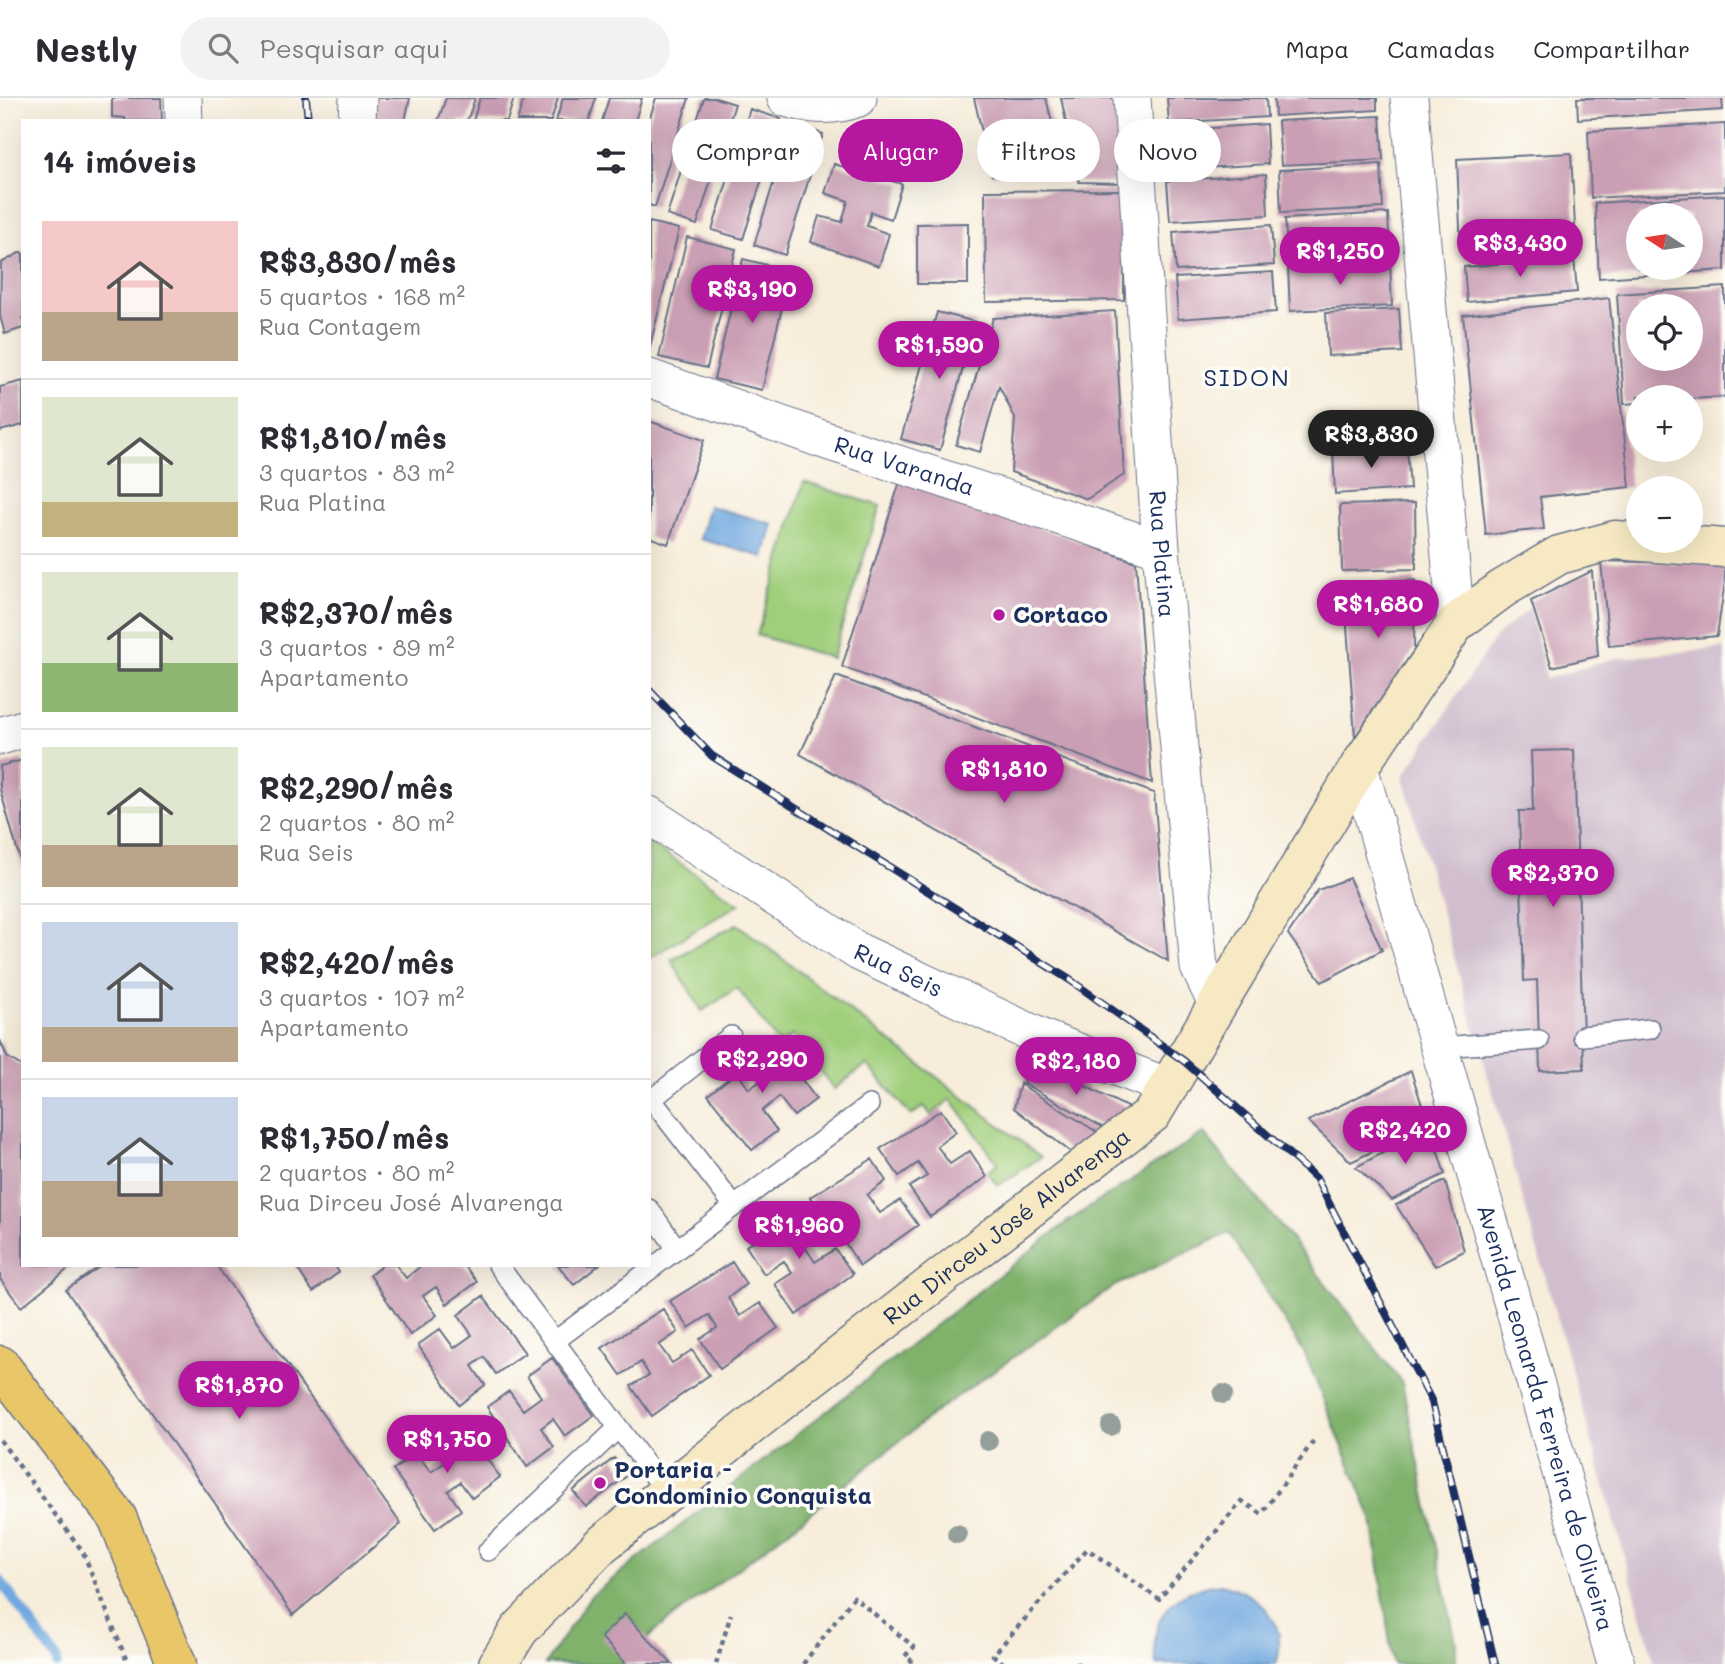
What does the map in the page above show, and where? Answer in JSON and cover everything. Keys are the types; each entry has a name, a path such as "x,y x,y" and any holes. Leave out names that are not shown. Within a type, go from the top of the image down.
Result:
{"main road":[{"name":"Rua Dirceu José Alvarenga","path":"498,1664 519,1630 600,1546 775,1406 1152,1114 1359,767 1457,623 1502,589 1559,555 1615,540 1725,548"},
{"path":"0,1366 117,1517 177,1664"}],"street":[{"path":"183,98 184,119"},
{"path":"357,119 358,98"},
{"path":"786,98 806,105 845,103 858,98"},
{"name":"Rua Platina","path":"1132,98 1161,549 1199,967 1217,1004"},
{"path":"1409,98 1457,623"},
{"name":"Rua Varanda","path":"651,379 833,443 1161,549"},
{"path":"0,736 21,730"},
{"name":"Avenida Leonarda Ferreira de Oliveira","path":"1359,767 1616,1664"},
{"name":"Rua Seis","path":"651,816 859,952 1042,1038 1168,1087"}],"lane":[{"path":"1583,1035 1650,1029"},
{"path":"651,1096 731,1036"},
{"path":"1440,1047 1539,1040"},
{"path":"651,1098 734,1206"},
{"path":"555,1340 869,1105"},
{"path":"651,1212 677,1249"},
{"path":"500,1267 667,1493"},
{"path":"488,1551 618,1428"}],"path":[{"path":"1004,1664 993,1655 1087,1549 1159,1599 1242,1501 1262,1514 1316,1437"},
{"path":"0,1440 83,1552 128,1664"},
{"path":"803,1664 855,1597 914,1647 905,1656 916,1664"},
{"path":"716,1664 732,1614"}],"shaded area":[{"path":"1530,608 1546,679 1612,659 1725,648 1725,1664 1655,1664 1403,777 1497,635"}],"green space":[{"path":"804,482 880,506 832,658 757,635"},
{"path":"651,843 739,904 651,957"},
{"path":"737,924 1041,1157 998,1186 987,1172 998,1164 951,1099 931,1115 924,1106 911,1116 867,1064 834,1089 793,1035 780,1045 737,988 702,1011 671,960"},
{"path":"1203,1133 1288,1235 1402,1383 1456,1643 1456,1664 1393,1664 1372,1519 1305,1354 1229,1233 1116,1285 938,1410 792,1528 656,1630 623,1664 545,1664 590,1597 1067,1222"}],"water":[{"path":"709,506 773,524 764,557 700,539"},
{"path":"1221,1584 1247,1594 1268,1611 1279,1635 1276,1664 1156,1664 1156,1632 1168,1608 1190,1592"}],"building":[{"path":"112,98 161,98 162,119 112,117"},
{"path":"373,98 410,98 405,119 371,119"},
{"path":"446,98 475,98 468,119 439,119"},
{"path":"480,98 514,98 508,119 474,119"},
{"path":"524,98 558,98 552,119 518,119"},
{"path":"563,98 596,98 590,119 557,119"},
{"path":"609,98 642,98 636,119 603,119"},
{"path":"656,98 689,98 682,119 672,119 672,152 655,207 651,206 651,119"},
{"path":"704,98 735,104 730,119 697,119"},
{"path":"974,98 1046,98 1051,119 979,119"},
{"path":"1061,98 1118,98 1119,119 1114,119 1114,182 1122,183 1079,182 1100,182 1100,119 1066,119"},
{"path":"1167,98 1266,98 1267,117 1169,119"},
{"path":"1274,98 1377,98 1377,110 1275,116"},
{"path":"1577,98 1722,98 1723,110 1578,119"},
{"path":"750,109 781,119 747,119"},
{"path":"1380,116 1383,160 1281,165 1278,121"},
{"path":"1266,124 1268,164 1221,167 1221,127"},
{"path":"1725,124 1725,191 1591,198 1588,131"},
{"path":"1571,153 1576,244 1461,250 1457,159"},
{"path":"834,164 838,165 838,182 902,184 891,219 871,212 867,226 889,234 879,266 811,242 819,216 842,222 848,201 825,193"},
{"path":"1381,164 1383,208 1281,213 1279,170"},
{"path":"1266,174 1268,215 1170,221 1167,182 1221,182 1221,177"},
{"path":"677,182 711,182 697,225 667,215"},
{"path":"727,182 761,182 743,239 712,230"},
{"path":"774,182 808,182 785,255 754,245"},
{"path":"1124,190 1124,300 986,302 985,191"},
{"path":"1725,195 1725,270 1703,271 1703,203 1626,203 1626,276 1599,278 1595,203"},
{"path":"1388,213 1390,257 1288,263 1285,219"},
{"path":"651,222 679,229 651,342"},
{"path":"968,223 968,284 917,284 917,224"},
{"path":"1271,225 1274,265 1176,271 1173,232"},
{"path":"687,237 736,249 707,368 659,357"},
{"path":"21,252 21,329 5,334 0,316 1,263"},
{"path":"1574,257 1577,292 1467,302 1464,267"},
{"path":"743,259 791,271 762,390 714,379"},
{"path":"1390,262 1392,306 1290,311 1288,268"},
{"path":"1273,272 1276,312 1178,319 1175,278"},
{"path":"1725,287 1725,397 1703,398 1703,385 1626,385 1624,404 1617,294"},
{"path":"1609,298 1629,476 1626,476 1626,487 1540,497 1544,529 1486,535 1463,315"},
{"path":"1399,309 1402,352 1328,356 1326,313"},
{"path":"1115,311 1124,475 1087,499 1011,472 1015,418 999,386 980,452 956,445 993,318"},
{"path":"937,312 976,322 940,450 901,439"},
{"path":"21,382 21,426 0,431 0,387"},
{"path":"651,422 704,440 668,544 651,538"},
{"path":"1407,447 1410,489 1335,494 1333,451"},
{"name":"Cortaco","path":"901,478 1136,562 1152,783 842,667"},
{"path":"1415,503 1416,569 1342,571 1340,505"},
{"path":"1601,561 1725,564 1717,636 1609,646"},
{"path":"1592,571 1598,656 1552,667 1531,601"},
{"path":"1415,580 1414,650 1355,737 1344,585"},
{"path":"836,676 1154,793 1168,961 800,754"},
{"path":"1574,750 1584,1069 1540,1071 1537,980 1524,981 1519,811 1533,811 1531,751"},
{"path":"21,761 21,863 0,789 0,766"},
{"path":"1349,878 1382,950 1322,982 1288,934 1318,890"},
{"path":"0,1040 7,1057 21,1066 21,1267 71,1267 21,1307 0,1279"},
{"path":"773,1040 816,1099 794,1116 779,1097 762,1111 777,1131 752,1150 708,1095 737,1072 749,1089 762,1080 747,1061"},
{"path":"1033,1060 1131,1109 1113,1133 1023,1083"},
{"path":"1411,1071 1428,1124 1351,1162 1308,1121"},
{"path":"1020,1084 1105,1137 1077,1157 1014,1108"},
{"path":"941,1110 956,1132 937,1146 950,1164 970,1151 987,1177 930,1217 909,1187 927,1176 918,1163 899,1176 880,1149"},
{"path":"1430,1128 1445,1174 1392,1200 1356,1167"},
{"path":"872,1159 886,1181 867,1195 880,1213 900,1200 918,1225 860,1266 840,1235 857,1225 849,1212 829,1225 810,1197"},
{"path":"1445,1181 1464,1251 1435,1266 1396,1205"},
{"path":"807,1207 822,1230 803,1244 815,1262 835,1249 853,1274 796,1315 775,1284 792,1273 784,1261 764,1274 746,1246"},
{"path":"732,1262 746,1284 728,1298 740,1316 760,1303 778,1328 720,1369 700,1339 717,1328 709,1315 689,1328 670,1301"},
{"path":"99,1267 217,1267 401,1524 293,1615 66,1290"},
{"path":"296,1267 335,1267 339,1272 313,1292"},
{"path":"380,1267 398,1267 406,1278 420,1267 466,1267 477,1282 447,1304 436,1287 423,1296 437,1315 410,1335 370,1275"},
{"path":"560,1267 596,1267 574,1285"},
{"path":"483,1296 525,1353 496,1374 484,1357 472,1366 485,1385 459,1405 418,1345 440,1329 454,1348 472,1335 458,1315"},
{"path":"663,1309 678,1332 659,1345 672,1363 692,1350 709,1375 652,1416 631,1386 649,1375 641,1362 621,1375 602,1348"},
{"path":"552,1358 594,1415 565,1436 553,1419 541,1428 554,1447 527,1467 487,1407 509,1391 523,1410 541,1397 527,1376"},
{"path":"459,1421 500,1477 472,1498 460,1482 448,1491 461,1510 435,1529 393,1470 416,1453 431,1472 448,1460 433,1440"},
{"name":"Portaria - Condominio Conquista","path":"614,1458 628,1475 586,1507 573,1491"},
{"path":"625,1614 672,1664 626,1664 601,1637"}],"waterway":[{"path":"0,1580 57,1660 57,1664"}],"railway":[{"path":"306,98 308,119"},
{"path":"651,692 712,756 1070,980 1184,1061 1316,1178 1432,1402 1495,1664"}],"place":[{"name":"Cortaco","path":"999,615"},
{"name":"Portaria - Condominio Conquista","path":"600,1483"}],"district":[{"name":"SIDON","path":"1247,378"}]}
